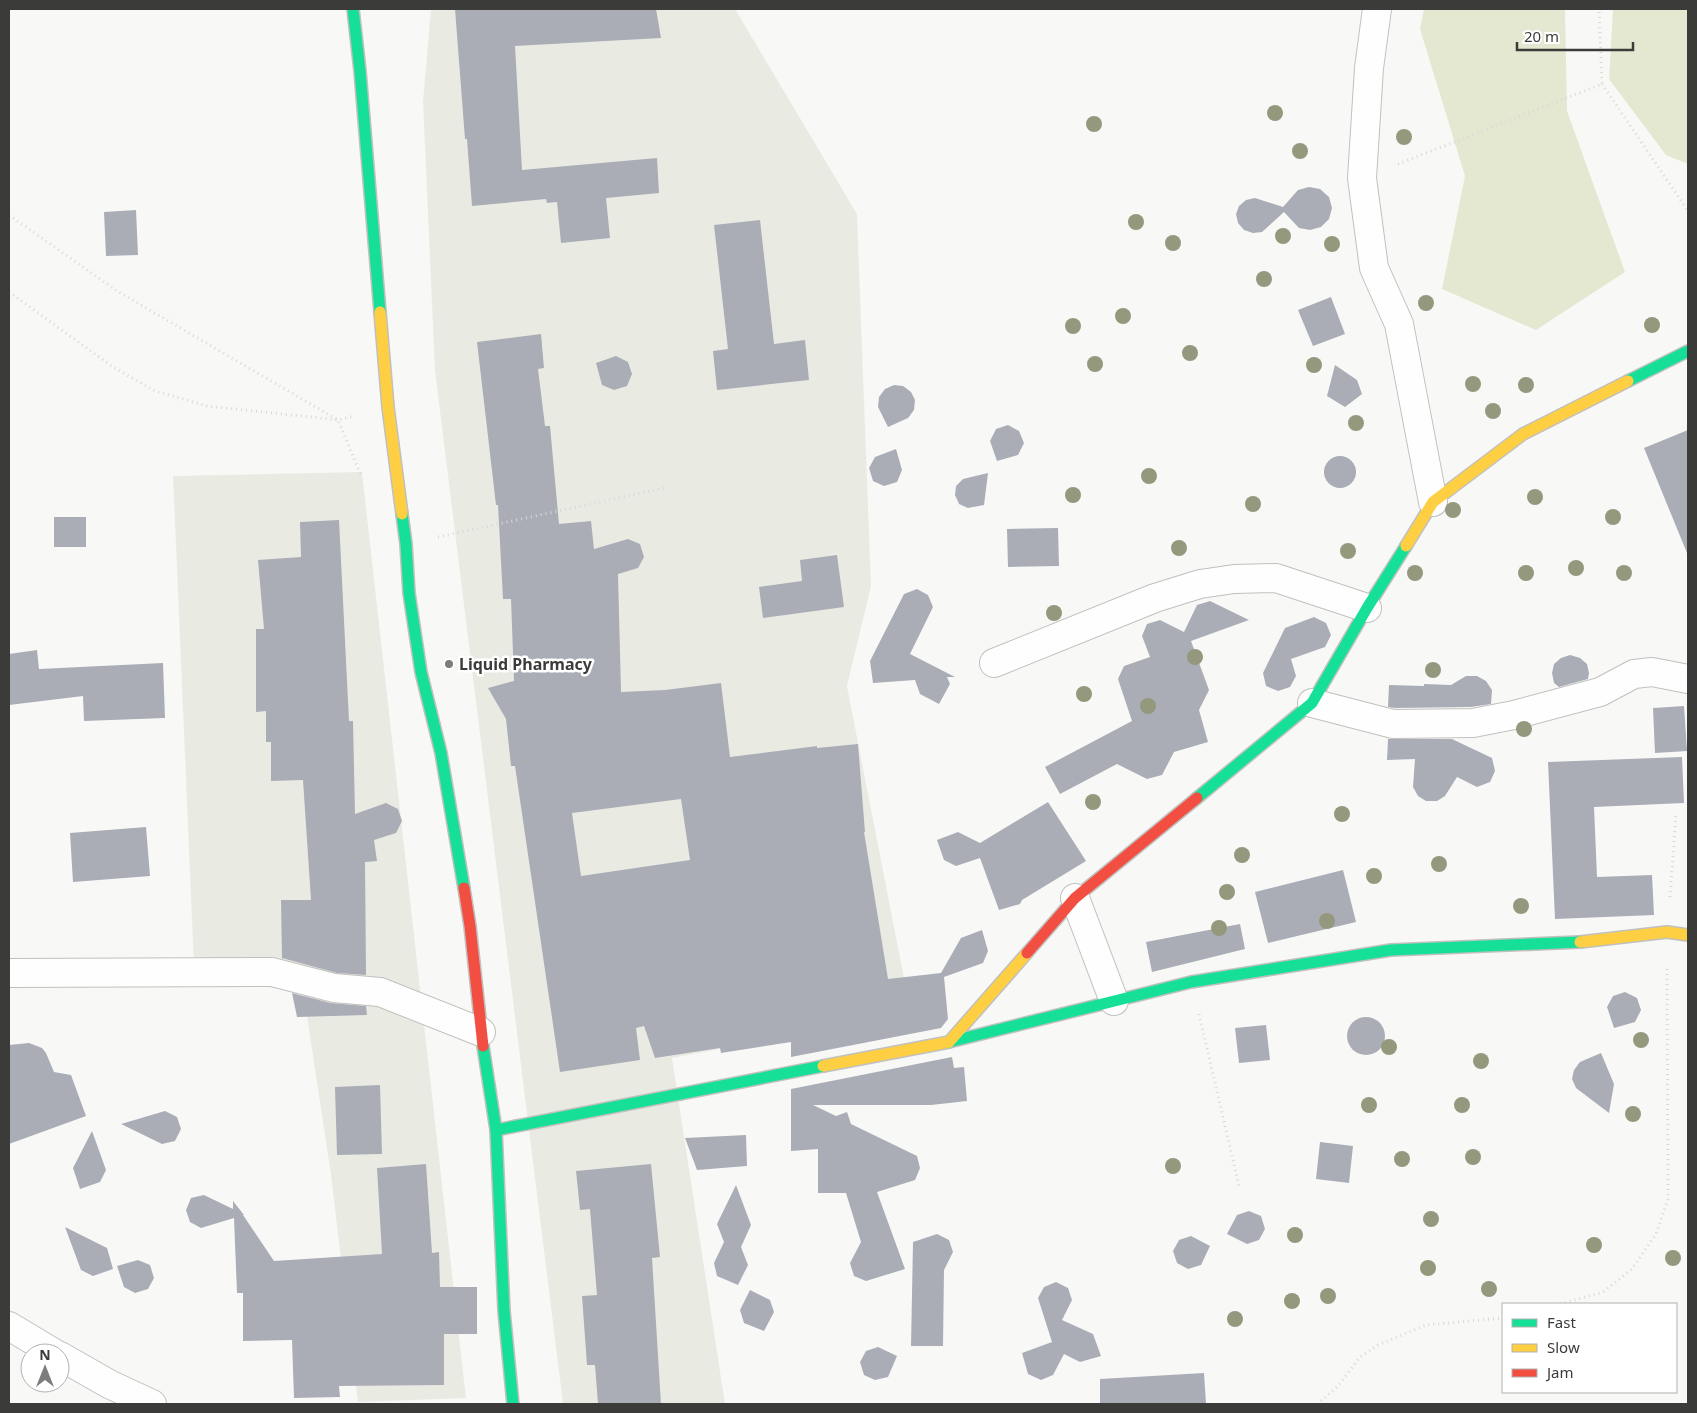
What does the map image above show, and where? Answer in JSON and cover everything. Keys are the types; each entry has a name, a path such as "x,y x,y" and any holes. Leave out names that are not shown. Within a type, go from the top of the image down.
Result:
{"street":[{"path":"353,9 361,81 388,407 406,544 409,593 420,672 441,753 470,926 481,1032 496,1130 504,1311 513,1404"},
{"path":"1377,9 1369,68 1362,178 1374,268 1399,324 1433,502"},
{"path":"949,1042 1075,898 1312,702 1367,608 1433,502 1523,434 1688,351"},
{"path":"994,663 1155,598 1200,584 1234,579 1276,578 1367,608"},
{"path":"1312,702 1393,724 1474,723 1530,711 1600,692 1634,674 1652,672 1688,678"},
{"path":"1075,898 1114,1001"},
{"path":"496,1130 949,1042 1192,982 1391,950 1579,942 1667,932 1688,935"},
{"path":"9,973 272,972 334,988 380,992 481,1032"},
{"path":"9,1326 37,1343"},
{"path":"70,1362 110,1384 152,1404"}],"path":[{"path":"1599,9 1602,84 1688,211"},
{"path":"1362,178 1602,84"},
{"path":"9,215 117,291 338,420 364,484"},
{"path":"9,292 113,367 155,391 207,406 338,420 388,407"},
{"path":"406,544 665,488"},
{"path":"1564,1303 1604,1292 1632,1268 1656,1234 1668,1199 1667,932 1676,816"},
{"path":"1192,982 1239,1186"},
{"path":"1321,1401 1338,1386 1360,1357 1378,1345 1426,1325 1502,1318"}],"shaded area":[{"path":"431,9 735,9 857,214 871,586 847,686 911,1014 672,1058 725,1404 563,1404 435,371 423,102"},
{"path":"362,472 466,1398 358,1402 331,1175 302,983 194,966 173,476"}],"green space":[{"path":"1424,9 1565,9 1567,111 1625,272 1536,330 1442,289 1465,176 1420,29"},
{"path":"1613,9 1688,9 1688,164 1666,155 1609,79"}],"building":[{"path":"455,9 656,9 661,38 515,46 522,170 657,158 659,193 606,198 610,238 561,243 557,202 547,203 546,199 472,206"},
{"path":"1309,187 1320,189 1329,197 1332,208 1329,219 1321,227 1310,230 1299,228 1284,212 1262,232 1253,233 1244,230 1238,223 1236,214 1239,206 1246,200 1255,198 1283,207 1298,190"},
{"path":"136,210 138,255 106,256 104,212"},
{"path":"760,220 774,344 805,340 809,380 717,390 713,351 728,349 714,225"},
{"path":"1331,297 1345,334 1313,346 1298,310"},
{"path":"541,334 544,368 538,369 545,426 550,426 559,524 591,521 594,549 628,539 640,544 644,557 638,568 618,574 621,692 665,690 721,683 730,757 817,746 817,748 858,744 864,832 888,979 941,973 961,938 982,930 988,951 983,963 944,977 948,1019 941,1028 791,1057 791,1042 721,1053 720,1048 655,1058 644,1026 636,1028 640,1060 560,1072 515,766 511,766 506,719 488,688 514,681 511,599 503,599 498,505 496,505 477,342","holes":["681,799 690,860 581,876 572,813"]},
{"path":"616,356 628,362 632,374 627,386 614,390 602,385 596,363"},
{"path":"1335,365 1357,380 1362,394 1345,407 1327,396"},
{"path":"894,385 903,386 911,392 915,400 914,410 908,418 888,427 878,407 879,397 885,389"},
{"path":"1008,425 1019,431 1024,443 1018,455 997,461 990,441 996,429"},
{"path":"1688,430 1688,553 1687,553 1644,448"},
{"path":"896,449 902,470 897,482 884,486 873,481 869,468 875,457"},
{"path":"1340,456 1346,457 1351,461 1355,466 1355,478 1351,483 1346,487 1340,488 1334,487 1329,483 1325,478 1324,472 1325,466 1329,461 1334,457"},
{"path":"988,473 984,505 968,508 959,504 955,495 956,486 963,479"},
{"path":"54,517 86,517 86,547 54,547"},
{"path":"339,520 349,721 353,721 355,814 386,803 398,809 402,821 396,833 374,840 377,861 365,862 366,975 337,973 282,958 281,900 311,900 303,780 271,781 271,742 266,742 266,711 256,712 256,629 264,629 258,560 301,557 300,522"},
{"path":"1058,528 1059,566 1008,567 1007,529"},
{"path":"837,555 844,607 763,618 759,587 802,581 800,560"},
{"path":"917,589 928,595 933,607 910,654 955,677 947,677 950,684 939,704 920,694 915,680 873,683 870,661 904,594"},
{"path":"1210,601 1249,620 1191,641 1209,690 1199,710 1208,742 1174,752 1162,775 1147,779 1117,764 1060,794 1045,767 1132,721 1118,679 1124,666 1150,657 1142,636 1147,624 1160,620 1184,632 1197,605"},
{"path":"1314,617 1326,623 1331,635 1325,647 1291,659 1296,676 1290,687 1278,691 1266,686 1263,673 1285,628"},
{"path":"37,650 39,669 163,663 165,718 84,721 83,696 9,705 9,654"},
{"path":"1570,655 1580,658 1587,664 1588,679 1559,687 1554,683 1552,673 1554,664 1561,658"},
{"path":"1466,676 1477,676 1486,681 1492,690 1491,704 1471,707 1388,707 1389,685 1451,685"},
{"path":"1684,706 1687,751 1655,753 1653,708"},
{"path":"1388,739 1452,739 1492,758 1495,771 1490,782 1477,787 1457,777 1445,796 1437,801 1426,801 1418,796 1413,787 1415,759 1387,760"},
{"path":"1682,757 1684,803 1594,807 1597,877 1652,875 1654,915 1555,919 1548,762"},
{"path":"1048,802 1086,861 1022,900 1020,904 999,910 980,858 956,866 944,860 937,840 958,832 980,843"},
{"path":"146,827 150,876 73,882 70,833"},
{"path":"1343,870 1356,922 1268,943 1255,892"},
{"path":"1240,924 1245,949 1152,972 1146,942"},
{"path":"1625,992 1637,998 1641,1010 1635,1022 1614,1028 1607,1007 1613,996"},
{"path":"292,993 330,1003 366,1006 367,1015 297,1017"},
{"path":"1366,1017 1373,1018 1379,1023 1384,1029 1384,1043 1379,1049 1373,1054 1366,1055 1359,1054 1353,1049 1348,1043 1347,1036 1348,1029 1353,1023 1359,1018"},
{"path":"1266,1025 1270,1060 1239,1063 1235,1028"},
{"path":"29,1043 42,1048 54,1072 71,1075 86,1116 9,1144 9,1045"},
{"path":"1601,1053 1614,1084 1609,1113 1576,1088 1572,1079 1574,1070 1580,1062"},
{"path":"952,1057 954,1068 964,1067 967,1101 931,1105 813,1105 836,1116 847,1112 851,1124 917,1156 920,1168 915,1180 877,1192 905,1269 866,1281 854,1276 850,1263 861,1242 846,1193 818,1193 818,1149 791,1151 791,1089"},
{"path":"380,1085 382,1154 337,1155 335,1087"},
{"path":"165,1111 177,1117 181,1129 175,1141 162,1144 121,1124"},
{"path":"92,1131 106,1170 100,1182 80,1189 73,1168"},
{"path":"746,1135 747,1166 697,1170 685,1138"},
{"path":"1320,1142 1353,1146 1349,1183 1316,1179"},
{"path":"426,1164 432,1253 439,1252 440,1287 477,1287 477,1334 444,1334 444,1385 339,1386 340,1397 294,1398 292,1340 243,1341 243,1293 237,1293 234,1218 201,1228 190,1222 186,1210 191,1198 204,1195 233,1209 233,1201 274,1261 382,1254 377,1168"},
{"path":"651,1164 660,1257 652,1258 661,1404 598,1404 595,1365 587,1365 582,1296 597,1295 590,1209 580,1210 576,1171"},
{"path":"736,1185 751,1225 741,1247 748,1265 738,1285 717,1276 714,1263 724,1242 717,1224"},
{"path":"1249,1211 1261,1216 1265,1229 1259,1240 1247,1244 1227,1234 1237,1215"},
{"path":"65,1227 107,1248 113,1269 93,1276 81,1270"},
{"path":"937,1234 949,1240 953,1252 944,1270 943,1346 911,1346 913,1242"},
{"path":"1191,1236 1210,1246 1201,1265 1188,1269 1177,1263 1173,1251 1179,1240"},
{"path":"138,1260 150,1265 154,1278 148,1289 135,1293 124,1287 117,1266"},
{"path":"1056,1282 1068,1288 1072,1300 1062,1320 1093,1334 1101,1356 1080,1362 1064,1354 1053,1375 1041,1380 1028,1374 1022,1353 1052,1342 1038,1298 1044,1287"},
{"path":"750,1290 770,1300 774,1312 764,1331 744,1323 740,1310"},
{"path":"878,1347 897,1356 888,1377 875,1380 864,1375 860,1362 866,1351"},
{"path":"1204,1373 1206,1404 1100,1404 1100,1379"}],"traffic: fast":[{"path":"353,9 380,312"},
{"path":"1628,381 1688,351"},
{"path":"402,514 409,593 421,672 441,753 464,888"},
{"path":"1197,798 1312,703 1367,608 1406,546"},
{"path":"949,1042 1191,982 1391,950 1580,942"},
{"path":"483,1046 496,1130 504,1311 513,1404"},
{"path":"496,1130 823,1066"}],"traffic: slow":[{"path":"380,312 388,407 402,514"},
{"path":"1406,546 1433,502 1523,434 1628,381"},
{"path":"1580,942 1667,932 1688,935"},
{"path":"823,1066 949,1042 1027,953"}],"traffic: jam":[{"path":"1027,953 1075,898 1197,798"},
{"path":"464,888 483,1046"}],"place":[{"name":"Liquid Pharmacy","path":"449,664"}]}
